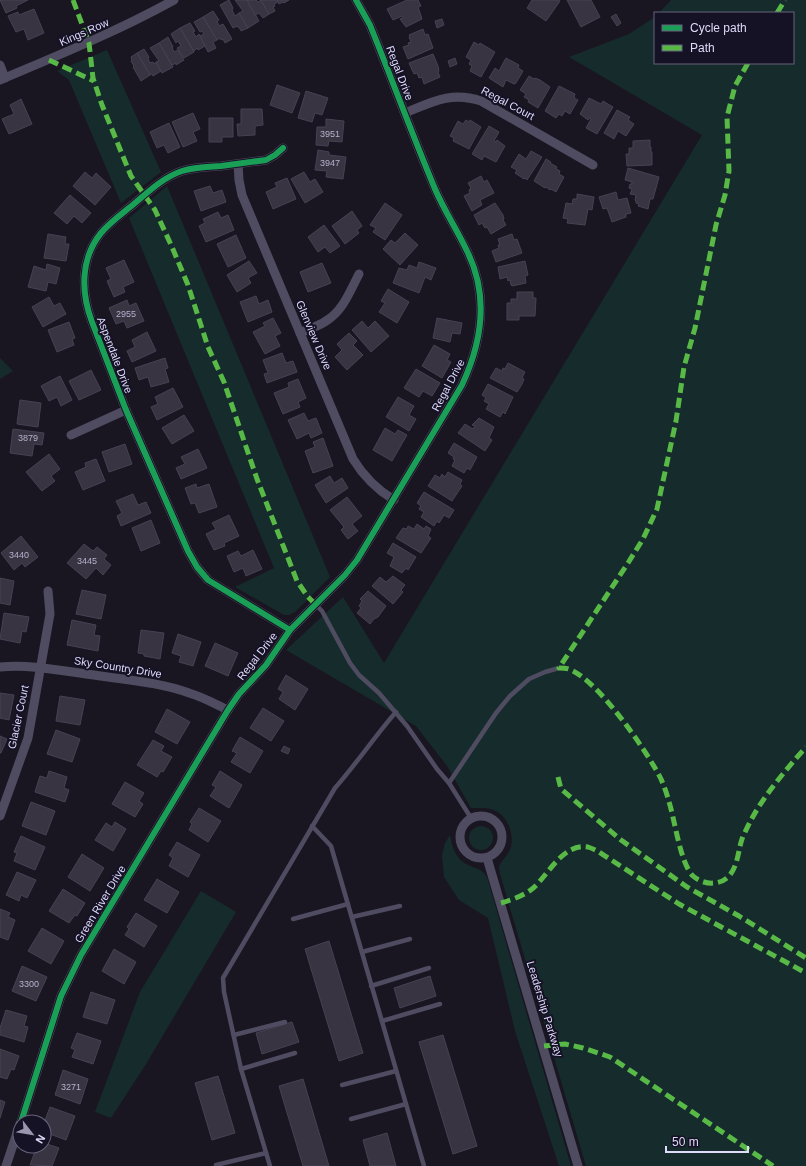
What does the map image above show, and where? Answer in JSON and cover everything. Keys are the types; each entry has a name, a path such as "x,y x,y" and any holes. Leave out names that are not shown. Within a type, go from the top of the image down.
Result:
{"street":[{"name":"Kings Row","path":"3,79 98,39 174,0"},
{"name":"Regal Drive","path":"228,710 239,694 266,665 290,630 345,575 357,560 462,385 471,366 477,348 481,315 479,289 468,252 436,191 378,45 356,0"},
{"path":"0,65 3,79"},
{"name":"Regal Court","path":"405,113 448,97 470,97 481,101 593,165"},
{"name":"Aspendale Drive","path":"283,148 266,160 196,168 167,178 144,195 100,234 87,261 84,277 84,294 87,309 126,410 188,551 197,567 208,580 290,630"},
{"name":"Glenview Drive","path":"238,164 242,195 353,459 371,484 394,500"},
{"path":"300,333 326,321 336,314 359,274"},
{"path":"71,435 126,410"},
{"name":"Glacier Court","path":"0,816 28,738 50,614 48,590"},
{"name":"Sky Country Drive","path":"0,667 18,665 40,667 166,687 188,692 210,700 228,710"},
{"name":"Green River Drive","path":"23,1114 61,996 71,973 228,710"},
{"path":"477,816 490,818 500,826 502,832 501,845 498,851 488,858 473,858 467,854 460,842 459,835 461,828 465,822 471,818 477,816"},
{"name":"Leadership Parkway","path":"488,858 578,1166"},
{"name":"Green River Drive","path":"6,1166 12,1148"}],"lane":[{"path":"315,604 322,611 350,663 359,675 379,693 407,726 437,769 450,783 471,818"},
{"path":"450,783 496,713 510,696 529,679 544,672 559,668"},
{"path":"270,1166 241,1069 224,992 223,978 335,788 354,767 376,735 396,712"},
{"path":"312,826 331,846 424,1166"},
{"path":"293,919 348,904"},
{"path":"352,917 400,906"},
{"path":"362,952 410,940"},
{"path":"372,986 429,968"},
{"path":"382,1020 440,1004"},
{"path":"234,1035 285,1022"},
{"path":"241,1069 294,1053"},
{"path":"342,1085 396,1070"},
{"path":"351,1119 406,1104"},
{"path":"216,1165 266,1153"}],"green space":[{"path":"671,0 806,0 806,1166 586,1166 500,874 499,866 510,850 512,839 510,828 501,814 496,811 484,808 471,808 447,766 416,726 286,650 343,597 384,663 702,135 569,57 629,34 654,18 654,64 794,64 794,12 660,12"},
{"path":"107,50 161,172 121,203 69,80 57,71"},
{"path":"167,186 330,577 295,612 289,615 284,615 235,587 274,568 129,218"},
{"path":"0,358 13,371 0,379"},
{"path":"481,826 490,829 493,838 490,847 481,850 472,847 469,838 472,829"},
{"path":"450,835 453,847 459,858 466,864 480,870 487,877 571,1166 559,1166 515,1031 488,918 459,900 444,877 442,855 445,843"},
{"path":"201,891 236,912 146,1064 111,1118 95,1112 140,992"}],"building":[{"path":"0,0 28,0 16,6 17,8 6,13"},
{"path":"229,0 235,16 239,13 248,28 241,31 237,26 233,28 220,5"},
{"path":"235,0 247,0 259,21 248,28 239,13 243,11"},
{"path":"247,0 256,0 258,2 261,0 269,14 263,18 259,13 255,15"},
{"path":"261,0 277,0 278,2 274,4 275,6 273,7 275,11 269,14"},
{"path":"277,0 289,0 279,4"},
{"path":"407,0 418,0 421,6 418,7 422,19 406,27 400,19 403,18 402,16 393,20 387,9"},
{"path":"532,0 560,1 546,21 527,8"},
{"path":"567,0 591,0 600,17 581,27"},
{"path":"34,9 44,33 28,40 24,29 16,32 8,16 18,12 19,15"},
{"path":"213,11 219,20 217,21 219,26 223,24 232,39 225,43 223,39 221,40 220,38 217,40 203,17"},
{"path":"616,14 621,23 617,26 611,17"},
{"path":"203,17 217,40 213,42 216,48 208,52 200,36 204,34 202,31 200,32 194,22"},
{"path":"442,19 444,25 437,28 435,21"},
{"path":"190,23 195,31 193,32 196,37 199,34 205,46 198,50 197,48 194,51 180,28"},
{"path":"180,28 194,52 184,58 177,48 181,46 178,41 176,43 171,34"},
{"path":"423,29 425,35 428,34 433,48 408,59 403,47 409,45 408,43 411,42 409,35"},
{"path":"168,37 174,52 178,50 184,60 176,65 176,63 172,65 159,43"},
{"path":"474,42 479,45 480,43 495,52 481,77 470,71 472,66 469,64 471,60 466,57"},
{"path":"159,43 173,67 162,73 156,62 159,61 150,48"},
{"path":"144,49 149,57 148,59 150,63 153,62 154,64 156,62 161,71 153,76 152,74 150,75 137,53"},
{"path":"137,53 150,75 141,81 131,61 131,57"},
{"path":"433,54 438,66 440,77 424,84 422,77 419,78 417,73 414,74 409,63"},
{"path":"455,58 457,64 450,67 448,61"},
{"path":"506,58 519,65 518,68 523,71 516,83 514,84 506,80 503,87 489,78 495,68 499,71"},
{"path":"529,76 540,80 550,87 538,108 528,102 529,100 524,97 526,94 520,90"},
{"path":"277,85 300,93 292,113 270,105"},
{"path":"559,86 575,94 574,98 578,100 570,114 565,111 562,116 559,114 556,118 545,111"},
{"path":"306,91 328,98 322,115 315,113 312,122 298,118"},
{"path":"589,98 601,104 603,101 613,107 597,134 586,128 591,119 589,118 588,120 580,114"},
{"path":"21,99 32,124 9,134 2,119 14,114 10,105"},
{"path":"241,109 262,109 263,125 255,126 255,135 238,136 237,124 241,124"},
{"path":"617,110 630,117 628,120 634,124 626,136 618,131 614,139 604,133"},
{"path":"193,113 200,129 193,132 197,141 183,147 172,122"},
{"path":"209,118 233,118 233,137 222,137 222,142 209,142"},
{"path":"326,119 344,121 342,142 329,141 328,146 316,145 317,127 326,127"},
{"path":"466,120 469,122 470,120 481,127 469,149 453,141 454,138 450,136 458,121 463,124"},
{"path":"169,123 180,147 168,153 164,145 157,148 150,132"},
{"path":"489,126 499,132 494,141 496,142 497,140 505,146 496,162 484,156 482,160 472,154"},
{"path":"650,140 652,165 627,166 626,154 629,154 629,148 633,148 633,141"},
{"path":"318,150 329,152 329,155 346,157 343,179 326,177 327,171 315,170"},
{"path":"531,151 542,157 527,180 515,173 517,170 511,167 519,154 526,159"},
{"path":"546,159 557,167 556,169 560,171 559,174 564,177 556,192 546,187 545,188 534,181"},
{"path":"628,168 659,177 653,199 650,199 648,209 638,206 639,204 636,203 635,200 636,195 630,194 632,189 629,188 632,182 625,180"},
{"path":"85,172 92,178 96,173 111,187 95,205 73,186"},
{"path":"304,172 310,182 315,179 323,192 305,203 291,179"},
{"path":"481,176 484,182 487,180 494,193 480,200 482,205 472,211 464,196 470,193 469,190 471,188 468,183"},
{"path":"287,178 296,199 273,209 266,192 277,187 275,183"},
{"path":"210,186 213,193 222,190 226,202 201,211 194,191"},
{"path":"616,192 618,200 627,198 631,213 626,214 626,217 612,222 607,208 603,209 599,197"},
{"path":"577,194 594,197 592,210 588,209 585,225 567,223 568,219 563,218 566,203 572,204 573,199 577,199"},
{"path":"70,195 91,213 82,223 74,216 67,224 54,213"},
{"path":"385,203 402,215 385,240 373,232 376,228 370,225"},
{"path":"495,203 503,215 503,220 506,225 491,234 487,227 485,228 482,223 479,225 474,215"},
{"path":"352,211 362,226 357,230 359,233 345,244 332,226"},
{"path":"218,212 221,218 228,215 234,230 206,242 199,226 205,223 203,219"},
{"path":"324,225 340,246 330,253 325,247 318,252 308,237"},
{"path":"405,233 418,245 400,265 383,249 391,240 395,243"},
{"path":"48,234 66,237 65,244 69,244 66,261 44,258"},
{"path":"512,234 514,240 517,239 522,253 496,262 492,251 499,248 498,245 500,245 498,239"},
{"path":"236,235 246,258 228,267 217,244"},
{"path":"124,260 134,282 123,287 125,292 114,297 107,281 111,279 106,268"},
{"path":"249,261 257,273 248,278 251,283 237,292 227,275"},
{"path":"525,261 528,275 525,276 526,283 512,286 507,277 500,279 498,267"},
{"path":"419,262 436,268 431,280 425,277 419,293 393,283 399,268 407,270 409,265 417,268"},
{"path":"322,263 331,283 308,292 300,272"},
{"path":"47,264 60,268 56,284 48,282 46,291 28,287 34,266 46,270"},
{"path":"388,289 409,302 397,323 379,312 385,303 381,301"},
{"path":"517,292 533,292 533,298 536,298 535,316 519,316 519,320 507,320 507,303 511,303 511,299 517,299"},
{"path":"256,296 259,304 268,300 272,312 248,322 240,302"},
{"path":"49,297 54,306 60,303 66,314 43,327 32,307"},
{"path":"127,300 129,306 136,303 144,321 127,328 124,321 116,324 109,308"},
{"path":"273,318 281,333 275,336 280,346 265,354 253,332 265,326 263,323"},
{"path":"437,318 462,323 460,334 452,333 450,342 433,338"},
{"path":"362,321 368,328 375,321 389,336 371,352 352,330"},
{"path":"69,322 75,338 72,339 74,345 57,352 48,330"},
{"path":"147,332 156,351 132,362 127,351 135,347 132,340"},
{"path":"349,333 357,341 353,345 363,355 347,370 335,357 342,350 337,344"},
{"path":"434,345 450,354 447,360 451,362 442,378 422,366"},
{"path":"282,353 286,363 293,361 297,372 267,383 264,374 268,373 263,360"},
{"path":"165,358 168,368 165,369 169,382 151,387 148,377 139,380 135,368"},
{"path":"508,363 525,372 522,378 524,379 522,384 517,392 490,378 496,368 502,371"},
{"path":"416,369 440,383 432,396 423,391 419,397 404,388"},
{"path":"91,370 101,390 79,400 69,381"},
{"path":"60,376 72,400 61,406 57,397 49,401 41,386"},
{"path":"298,379 306,398 298,402 300,407 283,414 274,393 289,387 288,383"},
{"path":"488,384 513,397 505,414 503,412 500,417 486,409 489,404 484,401 486,398 482,395"},
{"path":"173,388 183,407 157,420 151,407 158,404 155,397"},
{"path":"398,397 414,406 409,415 416,419 409,431 386,417"},
{"path":"20,400 41,403 38,427 17,424"},
{"path":"304,413 308,421 316,418 322,433 311,438 309,433 297,439 288,420"},
{"path":"184,415 194,431 172,444 162,428"},
{"path":"479,418 494,427 489,438 492,440 485,451 458,433 465,424 473,429 475,426 472,425"},
{"path":"385,428 395,434 398,430 407,435 392,461 373,450"},
{"path":"13,429 44,433 42,445 34,444 32,456 10,453"},
{"path":"323,438 333,466 313,473 305,451 315,447 313,442"},
{"path":"454,443 477,457 470,470 467,468 464,473 452,466 455,460 453,459 454,457 448,453"},
{"path":"125,444 132,464 109,472 102,452"},
{"path":"198,449 207,468 181,479 176,468 185,464 181,457"},
{"path":"49,454 60,469 51,476 55,481 42,491 26,472"},
{"path":"96,459 105,481 83,490 75,472 86,467 85,463"},
{"path":"448,472 462,480 460,484 462,486 452,501 428,486 435,475 440,478 442,474 445,477"},
{"path":"330,476 334,483 342,478 348,488 326,503 315,485"},
{"path":"196,484 197,488 209,484 217,507 199,513 195,503 191,504 185,488"},
{"path":"424,492 454,510 449,518 444,515 439,523 437,521 434,526 421,517 424,512 419,509 421,506 417,503"},
{"path":"133,494 138,505 146,502 151,513 121,526 117,516 122,513 116,501"},
{"path":"347,497 362,516 352,524 358,531 348,539 341,530 344,527 330,510"},
{"path":"229,515 239,536 224,543 225,546 214,550 206,534 216,529 212,523"},
{"path":"151,520 160,543 141,551 132,528"},
{"path":"417,524 424,529 426,526 431,529 428,536 431,538 421,553 396,538 403,528 407,529 408,526 414,529"},
{"path":"21,536 38,557 25,567 22,563 14,570 1,553"},
{"path":"393,543 416,557 408,570 406,568 402,573 390,566 394,557 387,553"},
{"path":"84,544 93,551 97,547 107,555 104,559 111,565 103,575 96,568 86,579 67,563"},
{"path":"253,550 262,569 246,576 243,568 234,572 227,556 238,551 241,556"},
{"path":"393,576 405,585 401,590 403,592 393,604 372,586 380,577 386,582"},
{"path":"0,578 14,581 10,605 0,603"},
{"path":"82,590 106,595 101,619 76,614"},
{"path":"368,591 386,606 378,617 370,624 357,613 361,608 359,606 362,601 360,599"},
{"path":"4,613 29,617 26,632 22,631 20,643 0,639"},
{"path":"72,620 96,625 94,635 100,636 98,651 67,645"},
{"path":"141,630 164,633 160,659 144,656 144,654 138,653"},
{"path":"178,634 201,642 193,666 179,662 181,656 172,653"},
{"path":"215,643 238,653 228,676 205,666"},
{"path":"286,675 308,689 295,710 279,699 283,692 278,689"},
{"path":"0,693 14,695 9,720 0,718"},
{"path":"60,696 85,700 80,725 56,721"},
{"path":"263,708 284,721 271,741 250,728"},
{"path":"167,709 190,722 177,744 155,732"},
{"path":"56,730 80,739 72,762 47,754"},
{"path":"0,736 7,739 1,753 0,753"},
{"path":"240,737 263,751 250,773 231,762 237,753 232,751"},
{"path":"153,740 164,746 161,751 172,757 163,772 161,771 157,777 137,765"},
{"path":"284,746 290,749 288,754 281,751"},
{"path":"49,771 67,777 64,788 69,790 65,802 35,792 40,776 47,778"},
{"path":"220,771 242,785 229,808 210,796 216,787 212,785"},
{"path":"125,782 144,793 139,801 143,804 135,817 112,804"},
{"path":"31,802 55,811 46,835 22,826"},
{"path":"199,808 221,821 208,842 189,830 192,824 190,822"},
{"path":"115,822 126,829 113,851 95,840 106,823 112,827"},
{"path":"21,836 45,847 35,870 14,861 17,853 14,852"},
{"path":"177,842 200,855 188,877 169,866 173,858 169,855"},
{"path":"82,854 104,868 90,891 68,877"},
{"path":"17,872 36,880 27,898 21,895 19,901 6,895"},
{"path":"157,879 179,892 167,913 144,900"},
{"path":"63,889 85,903 77,916 75,915 69,923 49,911"},
{"path":"0,909 10,913 8,917 15,920 8,940 0,937"},
{"path":"136,913 157,926 144,947 125,935 129,929 127,927"},
{"path":"42,928 64,941 51,964 28,951"},
{"path":"329,941 363,1053 339,1061 305,949"},
{"path":"114,949 136,962 124,984 102,971"},
{"path":"22,966 47,977 36,1001 12,991"},
{"path":"430,976 436,996 400,1008 394,988"},
{"path":"91,992 115,1000 107,1024 83,1017"},
{"path":"6,1010 27,1016 24,1026 28,1027 24,1042 0,1035 0,1028"},
{"path":"292,1022 299,1042 262,1054 256,1033"},
{"path":"77,1033 101,1041 93,1064 72,1057 75,1050 71,1048"},
{"path":"443,1035 477,1146 453,1154 419,1042"},
{"path":"0,1049 19,1056 14,1070 11,1069 7,1079 0,1077"},
{"path":"63,1070 88,1079 80,1104 55,1095"},
{"path":"218,1076 235,1133 212,1140 195,1083"},
{"path":"303,1079 329,1166 303,1166 279,1086"},
{"path":"0,1100 5,1102 0,1118"},
{"path":"50,1107 75,1116 66,1140 52,1135 52,1114 47,1114"},
{"path":"387,1133 396,1166 370,1166 363,1140"},
{"path":"52,1146 59,1148 52,1166 30,1165 34,1154 52,1154"}],"marked path":[{"path":"73,0 89,43 93,78 102,105 131,176 155,210 172,247 188,285 208,347 224,382 257,479 297,581 315,604"},
{"path":"778,12 785,0"},
{"path":"49,60 94,81"},
{"path":"747,64 735,86 727,117 729,171 725,195 716,225 695,328 684,367 676,421 657,509 643,539 559,668 571,670 595,688 634,735 661,779 671,810 681,852 688,870 697,879 706,883 716,883 721,881 732,872 743,837 750,822 775,783 806,747"},
{"path":"558,777 561,789 621,840 687,887 739,916 806,958"},
{"path":"501,903 521,896 532,889 563,855 579,847 588,847 599,852 679,904 806,973"},
{"path":"544,1046 565,1044 610,1057 773,1166"}],"cycle path":[{"path":"24,1114 61,996 81,955 228,710 239,694 266,665 290,630 345,575 357,560 462,385 469,369 478,335 480,318 478,284 474,268 463,243 442,205 370,25 356,0"},
{"path":"283,148 266,160 182,171 157,185 113,221 101,233 89,254 84,276 84,288 88,311 126,410 188,551 197,567 208,580 290,630"}]}
